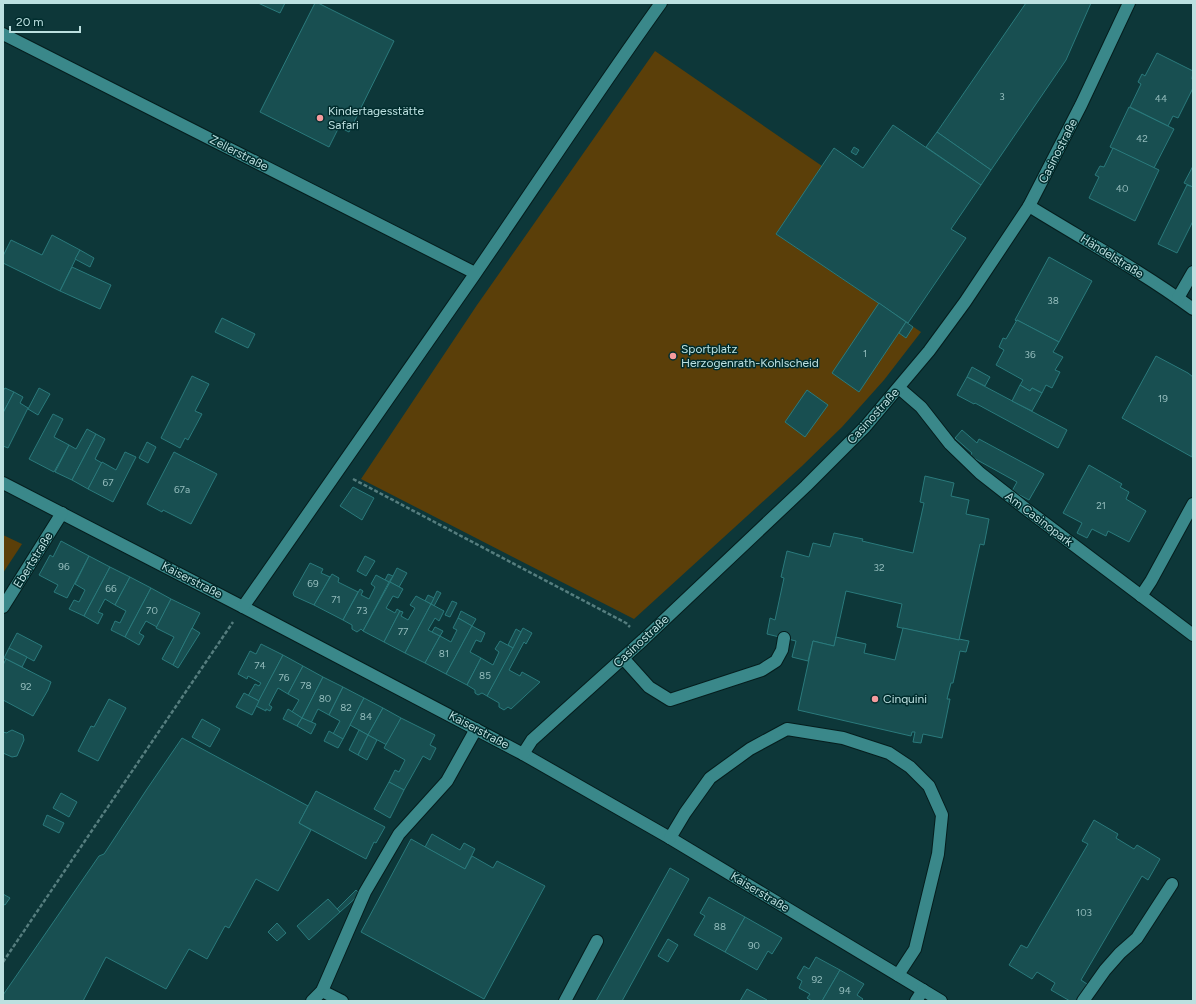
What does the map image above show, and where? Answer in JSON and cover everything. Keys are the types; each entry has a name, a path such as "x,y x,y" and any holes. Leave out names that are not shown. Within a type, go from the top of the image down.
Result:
{"street":[{"path":"243,607 475,273 606,80 661,3"},
{"name":"Casinostraße","path":"522,754 532,740 643,640 865,427 929,351 965,302 1029,206 1081,105 1129,3"},
{"name":"Zellerstraße","path":"3,34 475,273"},
{"name":"Händelstraße","path":"1029,206 1178,298 1193,309"},
{"path":"1178,298 1193,272"},
{"name":"Am Casinopark","path":"899,388 921,407 950,444 980,472 1026,510 1193,635"},
{"name":"Kaiserstraße","path":"3,483 522,754 670,838 941,1001"},
{"path":"1141,596 1151,581 1193,504"},
{"name":"Ebertstraße","path":"3,607 62,513"},
{"path":"623,658 649,687 670,700 762,670 776,661 782,650 784,638"},
{"path":"670,838 685,813 710,778 750,749 787,728 844,738 889,753 910,767 929,786 942,815 938,854 915,949 898,975"},
{"path":"312,1001 322,991 366,892 399,834 447,781 476,729"},
{"path":"1083,1001 1105,970 1120,953 1137,938 1172,884"},
{"path":"565,1001 597,941"},
{"path":"916,1001 923,990"},
{"path":"322,991 342,1001"}],"path":[{"path":"337,470 626,623 643,640"},
{"path":"3,962 243,607"}],"shaded area":[{"name":"Sportplatz Herzogenrath-Kohlscheid","path":"655,51 822,166 776,234 921,332 884,380 842,427 802,466 634,619 361,479 477,305"},
{"path":"3,535 22,544 3,573"}],"building":[{"path":"258,3 285,3 280,13"},
{"path":"315,3 318,3 394,41 349,132 339,127 329,147 260,112"},
{"path":"1026,3 1091,3 1066,60 991,170 937,132"},
{"path":"1157,53 1193,71 1193,88 1178,118 1173,116 1168,126 1130,107 1141,84 1138,82 1142,74 1145,76"},
{"path":"1129,107 1174,129 1154,168 1110,147"},
{"path":"893,125 981,185 951,229 966,238 908,323 776,234 834,148 863,168"},
{"path":"937,132 991,170 981,185 926,147"},
{"path":"854,147 859,150 856,155 851,152"},
{"path":"1113,148 1159,170 1135,221 1089,198 1099,177 1095,175 1100,166 1104,167"},
{"path":"1193,166 1193,187 1184,183"},
{"path":"1187,185 1193,187 1193,221 1177,253 1158,244"},
{"path":"52,235 80,250 60,291 3,263 3,256 11,240 42,255"},
{"path":"80,250 94,258 90,267 75,259"},
{"path":"1049,257 1092,281 1059,342 1015,320"},
{"path":"72,267 111,285 100,309 60,291"},
{"path":"879,303 906,322 859,392 832,373"},
{"path":"222,318 255,334 248,348 215,332"},
{"path":"1017,320 1059,342 1053,352 1063,357 1055,370 1060,372 1052,388 1046,385 1042,393 1032,388 1030,391 1020,385 1023,380 996,365 1004,350 999,347 1003,338 1006,339"},
{"path":"906,322 913,327 906,338 899,333"},
{"path":"1156,356 1193,377 1192,457 1122,418"},
{"path":"972,367 990,377 985,386 967,377"},
{"path":"192,376 209,384 195,411 202,414 188,440 185,438 180,448 161,438"},
{"path":"967,377 1067,430 1058,448 975,403 974,404 957,395"},
{"path":"1020,385 1030,391 1032,388 1042,393 1032,411 1012,401"},
{"path":"5,388 14,392 3,413 3,391"},
{"path":"39,388 50,394 38,415 28,409"},
{"path":"807,390 828,405 805,437 785,422"},
{"path":"14,392 23,397 20,403 28,408 8,448 3,446 3,413"},
{"path":"53,414 63,419 54,437 69,445 54,472 29,459"},
{"path":"87,429 96,434 72,480 55,472 69,445 76,449"},
{"path":"962,430 977,443 979,439 1044,474 1029,500 1012,491 1017,482 970,456 972,453 955,438"},
{"path":"96,434 105,439 95,459 102,463 88,489 72,480"},
{"path":"147,442 156,447 148,463 139,458"},
{"path":"125,452 136,457 113,502 88,489 102,462 116,470"},
{"path":"174,452 217,474 191,524 147,504"},
{"path":"1089,465 1122,484 1120,487 1129,492 1126,499 1146,511 1129,542 1108,531 1106,536 1092,529 1087,538 1077,533 1082,523 1063,513"},
{"path":"925,476 954,483 951,496 969,500 966,514 989,519 984,545 980,544 959,640 897,627 902,604 846,591 834,646 813,641 808,661 792,657 796,641 767,634 770,618 775,620 784,578 781,577 787,551 809,557 813,543 830,547 834,533 863,539 862,541 913,553 924,503 920,502"},
{"path":"353,487 374,498 362,520 340,506"},
{"path":"61,541 89,556 67,598 54,592 58,585 39,575 50,555 53,557"},
{"path":"89,556 110,567 84,616 69,609 74,600 79,602 85,590 75,584"},
{"path":"365,556 375,561 366,576 357,571"},
{"path":"310,563 323,569 321,573 330,577 314,605 294,596 293,593"},
{"path":"110,567 130,577 115,605 105,599 98,612 103,614 98,624 84,616"},
{"path":"397,568 407,573 399,587 390,582"},
{"path":"332,574 339,578 338,582 358,592 343,620 314,605"},
{"path":"388,574 393,576 389,582 385,580"},
{"path":"376,575 389,582 363,631 361,629 357,632 352,629 352,625 343,620 360,589 363,591 361,595 369,599 375,587 371,584"},
{"path":"130,577 151,588 125,637 111,630 115,621 120,623 126,611 115,605"},
{"path":"390,582 403,589 398,598 393,596 386,608 395,613 397,609 400,611 384,642 363,631"},
{"path":"151,588 171,599 157,627 146,621 139,633 144,636 139,645 125,637"},
{"path":"437,591 441,593 434,606 431,604"},
{"path":"428,595 434,598 431,604 425,601"},
{"path":"416,596 431,604 405,653 384,642 400,611 403,612 401,616 408,620 415,608 410,605"},
{"path":"171,599 200,613 173,665 162,659 174,637 156,628"},
{"path":"452,601 457,603 450,617 445,615"},
{"path":"431,604 444,611 439,621 435,618 428,630 440,636 425,663 405,653"},
{"path":"461,611 476,619 472,626 458,618"},
{"path":"458,618 472,626 446,674 425,663 440,636 451,642 457,630 453,628"},
{"path":"472,626 485,633 481,642 476,640 470,652 481,658 467,685 446,674"},
{"path":"435,627 443,631 440,636 432,632"},
{"path":"192,628 200,633 178,668 173,665"},
{"path":"523,628 532,633 526,644 524,642 509,670 520,676 522,672 540,682 511,709 508,707 504,710 499,707 499,703 487,696"},
{"path":"903,628 969,641 966,652 960,651 953,683 951,683 947,699 950,699 942,738 923,734 921,743 913,742 915,732 912,732 911,736 798,710 813,641 834,646 836,637 866,644 864,653 895,660"},
{"path":"516,629 521,632 513,648 508,645"},
{"path":"17,633 42,646 34,661 9,648"},
{"path":"500,641 513,648 487,696 482,693 478,695 475,693 475,690 467,685 481,658 493,665 499,652 495,649"},
{"path":"261,644 283,655 259,701 248,696 255,684 259,686 261,683 248,676 247,679 238,674 250,651 256,654"},
{"path":"9,648 27,657 22,667 4,658"},
{"path":"283,655 303,666 288,694 278,688 269,705 272,707 270,711 266,709 266,711 256,706"},
{"path":"6,659 51,682 33,716 3,700 3,665"},
{"path":"303,666 323,677 302,718 292,712 299,700 288,694"},
{"path":"323,677 343,687 329,715 318,709 311,723 302,718"},
{"path":"343,687 364,698 343,739 333,734 340,721 329,715"},
{"path":"244,693 259,701 252,715 236,707"},
{"path":"364,698 383,708 368,735 350,725"},
{"path":"109,699 126,708 98,761 78,751 91,726 94,727"},
{"path":"383,708 401,718 387,745 368,735"},
{"path":"288,709 302,718 297,726 283,719"},
{"path":"302,718 316,724 311,734 297,726"},
{"path":"401,718 435,735 430,745 436,748 430,760 423,756 404,790 389,782 395,770 399,772 405,760 384,748"},
{"path":"202,719 220,729 210,747 192,737"},
{"path":"12,730 23,735 24,740 17,756 12,757 3,753 3,732 7,733"},
{"path":"359,730 368,735 358,755 349,750"},
{"path":"329,731 343,739 338,748 324,741"},
{"path":"368,735 377,740 367,760 358,755"},
{"path":"182,738 308,806 299,823 311,830 278,891 256,879 229,928 225,926 207,959 189,949 166,989 106,957 83,1001 3,1001 3,995 99,856 104,854"},
{"path":"389,782 404,790 390,818 374,809"},
{"path":"316,791 385,827 376,843 374,842 366,859 299,823"},
{"path":"61,793 77,802 69,817 53,808"},
{"path":"47,815 64,823 59,833 43,825"},
{"path":"1094,820 1118,834 1116,838 1134,849 1137,845 1160,859 1148,880 1142,876 1081,980 1087,984 1077,1001 1070,1001 1051,990 1055,983 1037,972 1032,979 1009,965 1021,945 1027,948 1088,844 1082,841"},
{"path":"432,834 460,850 464,843 475,849 465,869 425,847"},
{"path":"411,839 465,869 472,856 493,868 497,861 545,886 484,999 361,932"},
{"path":"670,868 689,879 622,1001 596,1001"},
{"path":"356,890 360,894 340,912 337,909"},
{"path":"3,894 10,898 5,905 3,904"},
{"path":"709,897 745,917 725,952 694,935 705,916 700,913"},
{"path":"328,899 340,912 309,940 297,926"},
{"path":"745,917 782,938 772,954 768,951 757,970 725,952"},
{"path":"277,923 286,933 277,941 268,932"},
{"path":"668,939 678,945 668,962 658,956"},
{"path":"816,957 840,970 822,1001 812,1001 807,998 810,994 799,988 802,981 797,978 804,966 809,969"},
{"path":"840,970 864,984 857,995 863,999 861,1001 822,1001"},
{"path":"747,989 767,1000 767,1001 740,1001"}],"place":[{"name":"Kindertagesstätte Safari","path":"320,118"},
{"name":"Sportplatz Herzogenrath-Kohlscheid","path":"673,356"},
{"name":"Cinquini","path":"875,699"}]}
